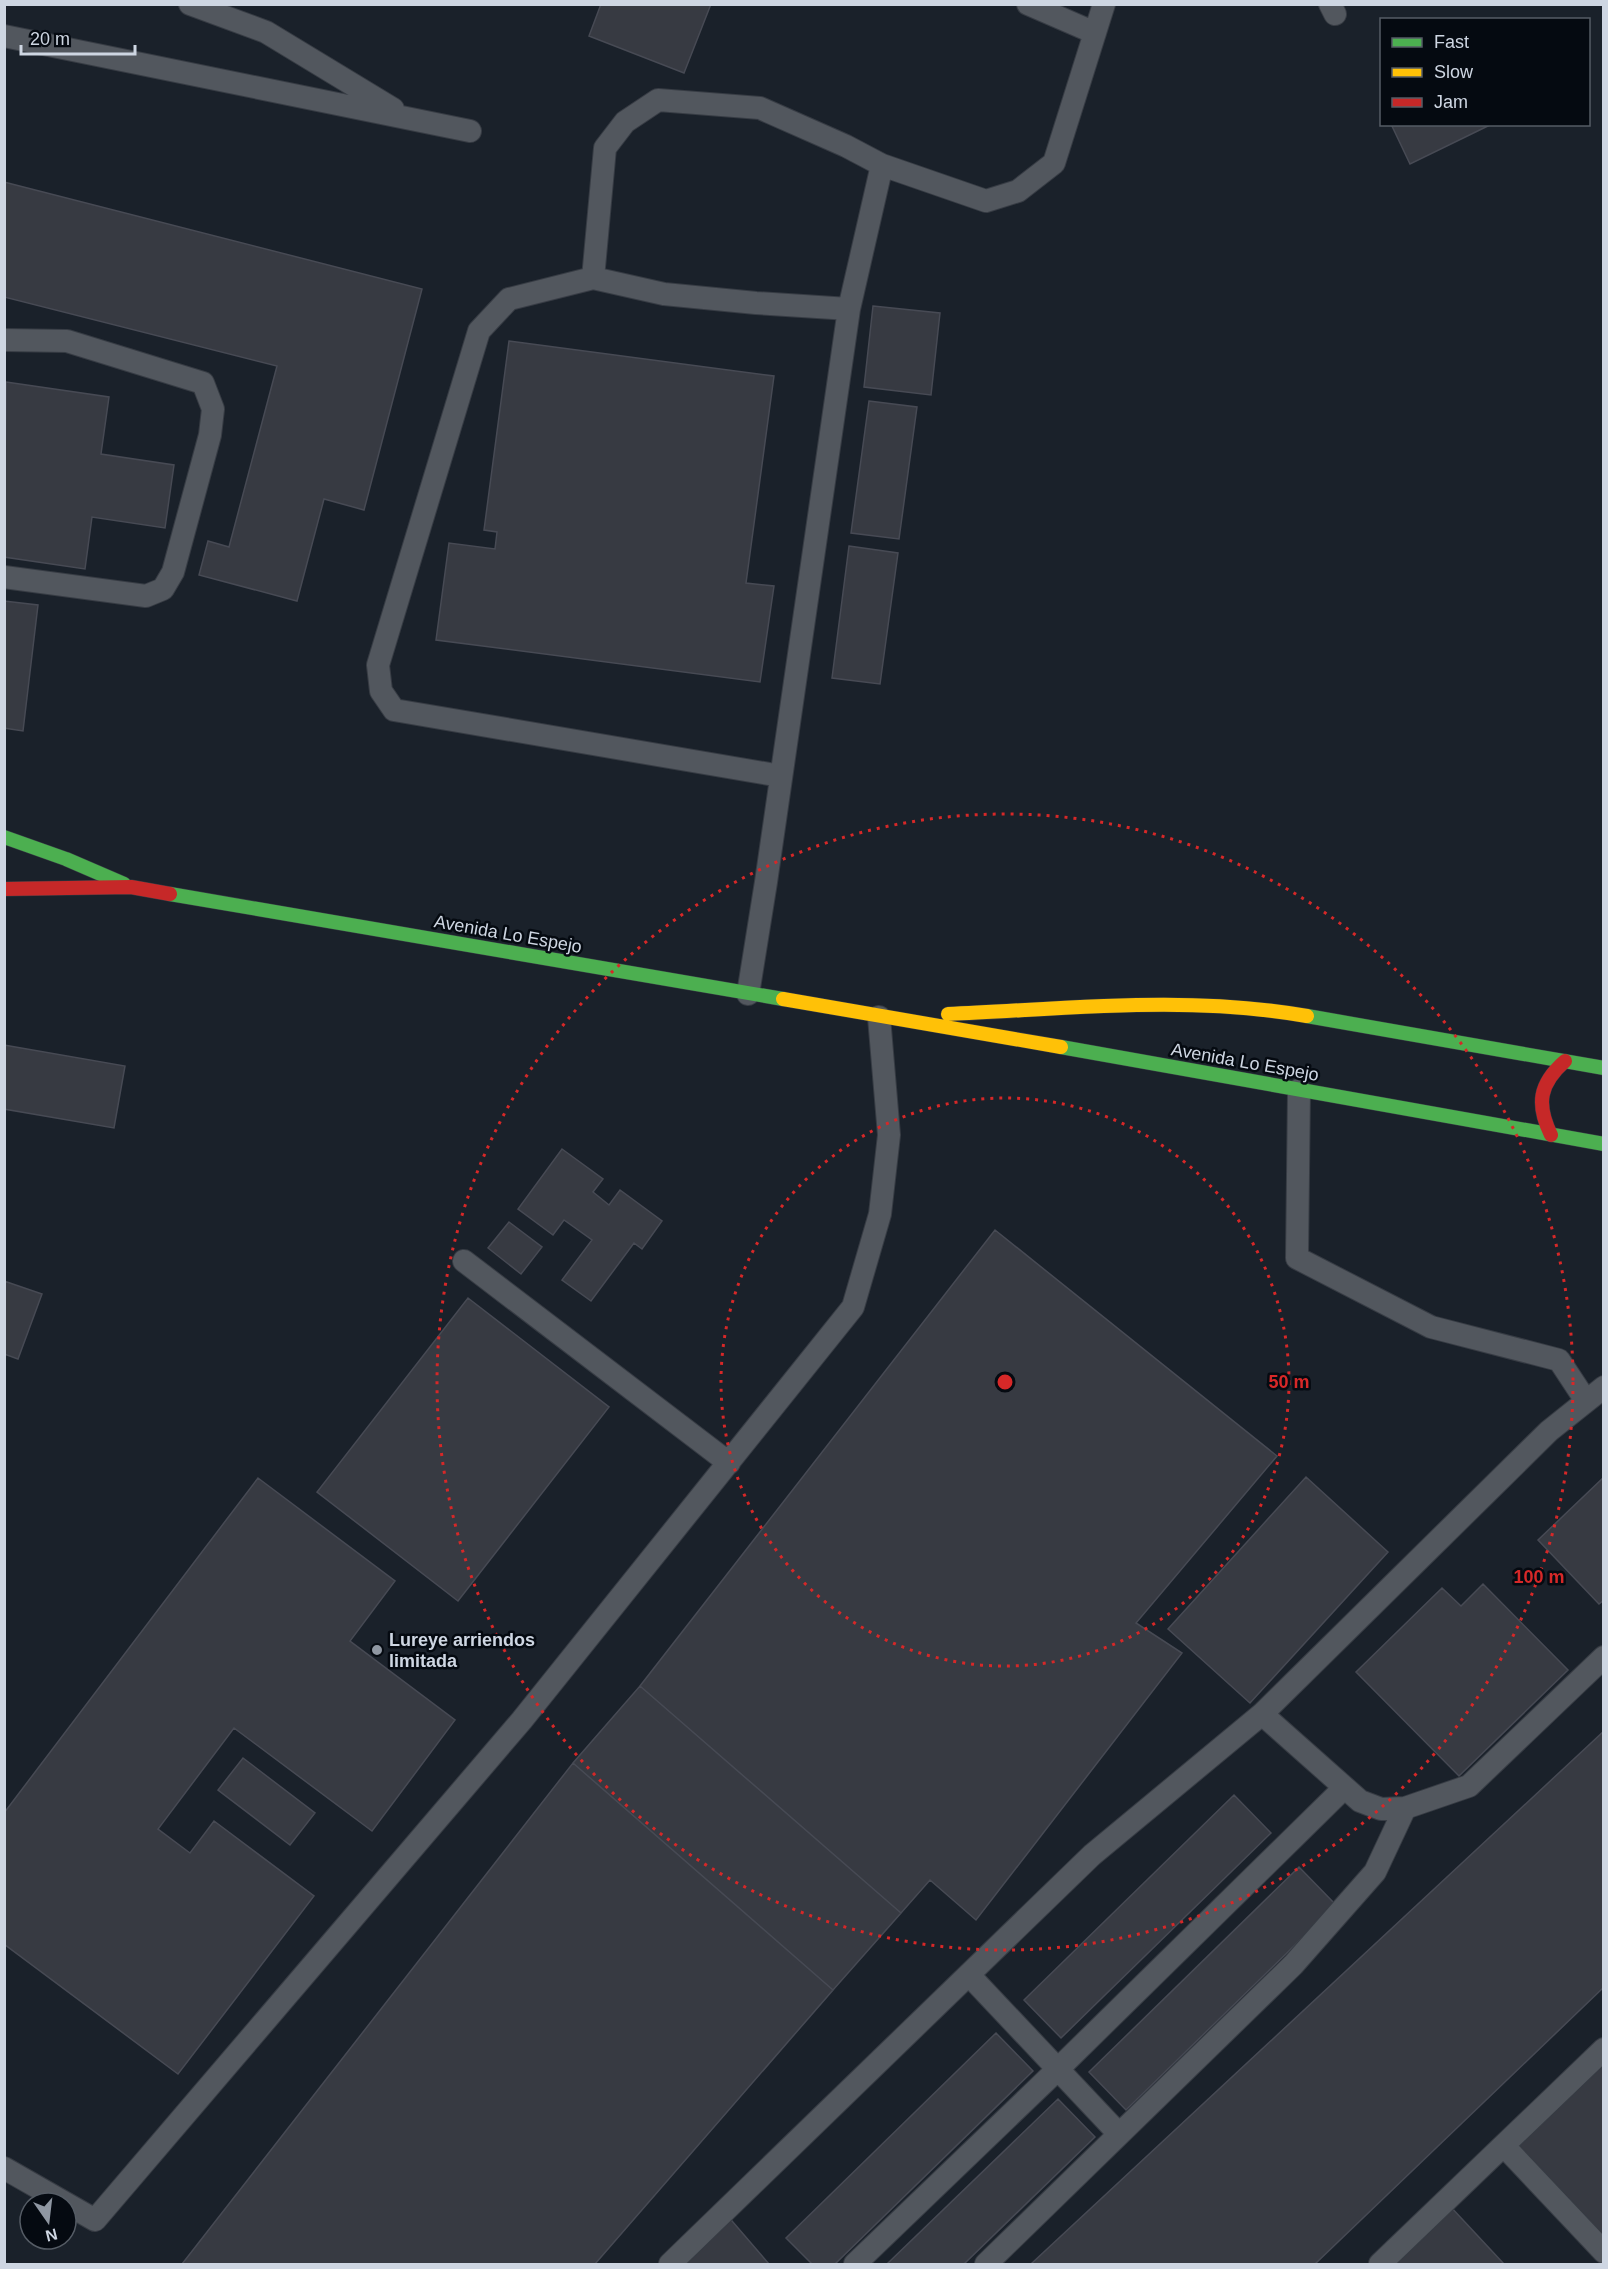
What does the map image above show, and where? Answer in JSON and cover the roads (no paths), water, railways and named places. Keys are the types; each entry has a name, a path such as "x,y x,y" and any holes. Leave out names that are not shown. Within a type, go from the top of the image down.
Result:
{"main road":[{"name":"Avenida Lo Espejo","path":"4,837 66,859 131,887"},
{"name":"Avenida Lo Espejo","path":"4,889 73,890 131,887 1604,1144"},
{"name":"Avenida Lo Espejo","path":"879,1017 1171,1004 1266,1009 1604,1068"},
{"path":"1551,1135 1544,1123 1541,1095 1545,1082 1565,1061"}],"lane":[{"path":"190,4 266,32 409,119"},
{"path":"1028,4 1095,33"},
{"path":"593,278 604,148 625,122 658,100 760,108 846,146 882,165 986,201 1018,191 1054,163 1104,4"},
{"path":"4,36 470,131"},
{"path":"748,994 849,309 882,165"},
{"path":"781,776 394,710 381,691 378,665 478,331 509,299 593,278 664,294 849,309"},
{"path":"4,340 67,341 202,384 213,410 210,435 173,572 163,589 146,596 4,576"},
{"path":"4,2168 95,2220 522,1720 853,1307 880,1214 889,1135 879,1017"},
{"path":"670,2265 1092,1855 1262,1714 1549,1431 1595,1394 1559,1360 1431,1328 1297,1258 1299,1090"},
{"path":"464,1261 729,1463"},
{"path":"1262,1714 1360,1801 1381,1809 1405,1808 1469,1786 1604,1657"},
{"path":"855,2265 1344,1788"},
{"path":"986,2265 1293,1965 1374,1872 1405,1808"},
{"path":"969,1975 1119,2134"},
{"path":"1380,2265 1604,2049"},
{"path":"1504,2145 1604,2252"}],"place":[{"name":"Lureye arriendos limitada","path":"377,1650"}]}
